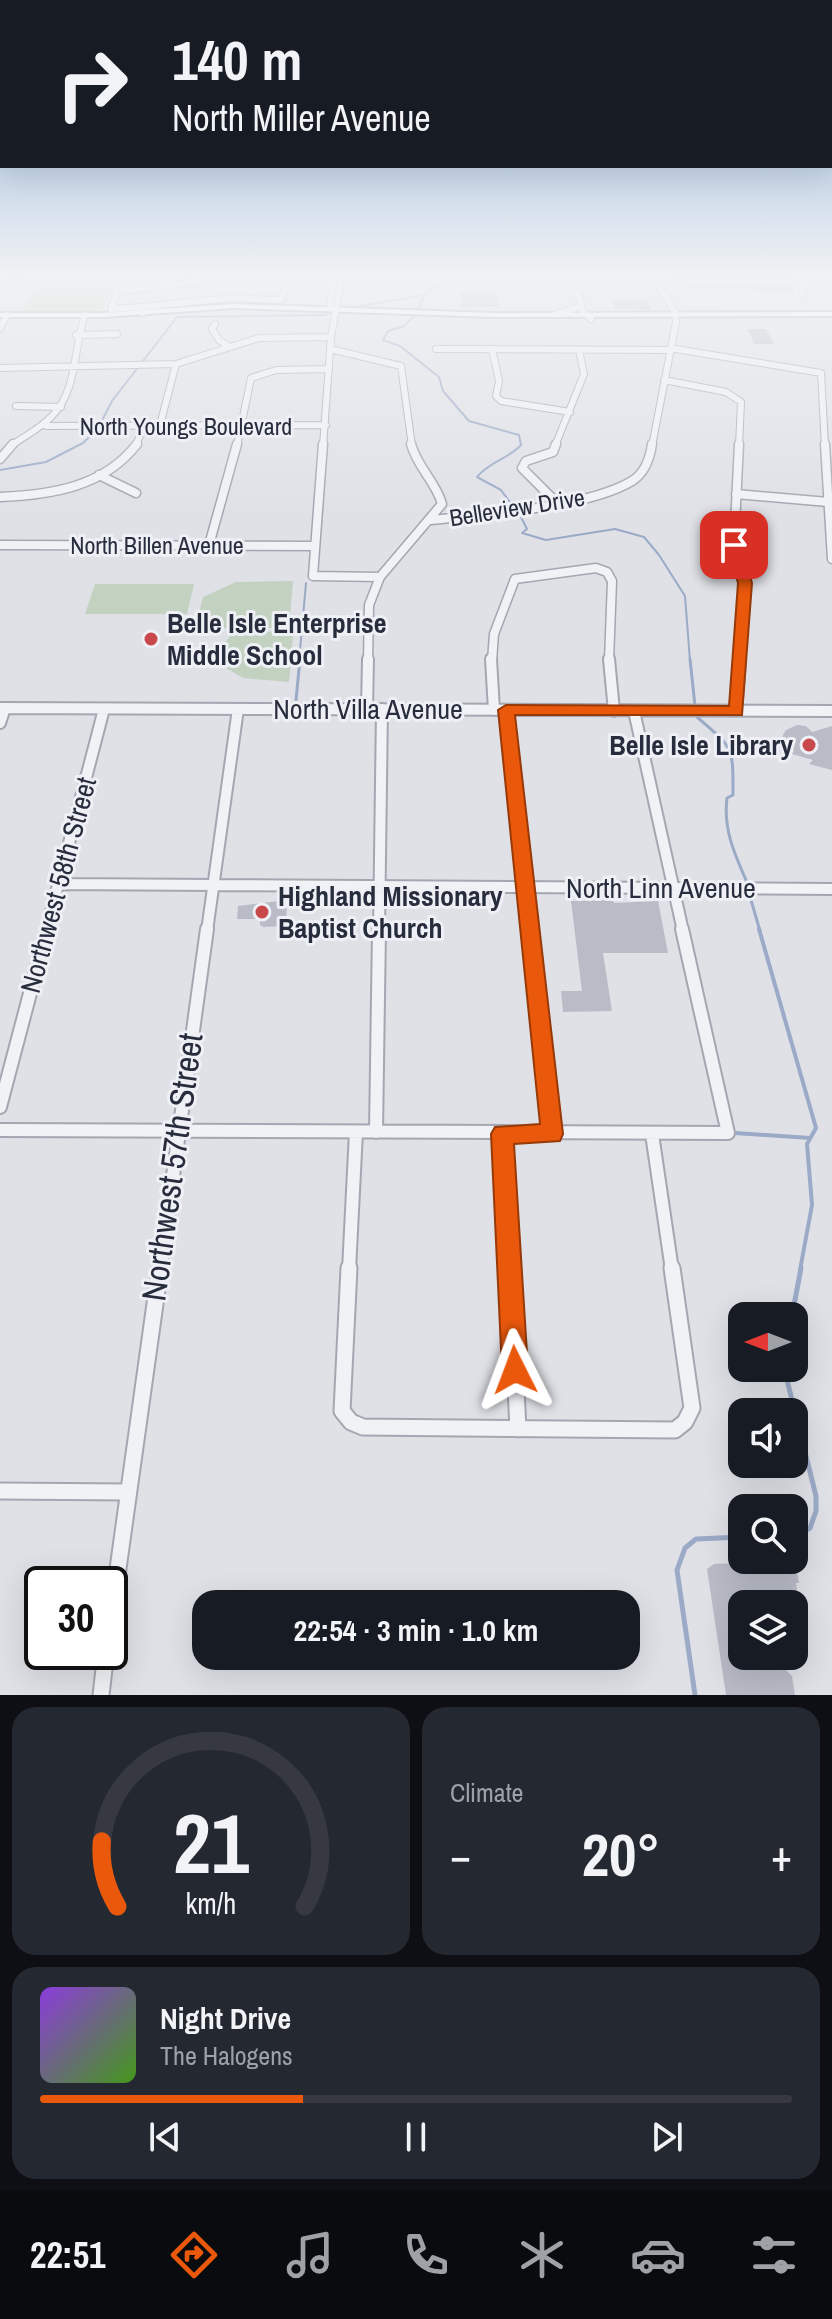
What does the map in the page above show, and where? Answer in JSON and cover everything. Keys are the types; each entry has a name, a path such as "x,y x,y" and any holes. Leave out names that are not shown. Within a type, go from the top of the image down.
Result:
{"street":[{"path":"0,459 12,446 46,426 61,407 69,392 73,354"},
{"path":"0,368 176,364 205,354"},
{"path":"330,354 313,576 380,577"},
{"path":"351,354 401,366 411,447 418,466 440,494 442,504 380,577 369,605 367,709"},
{"path":"493,354 499,381 496,396 501,401 570,412"},
{"path":"557,503 522,468 526,461 553,452 584,374 580,354"},
{"name":"Belleview Drive","path":"431,520 518,511 605,493 635,480 649,462 669,354"},
{"path":"702,354 821,373 832,559"},
{"path":"160,425 176,364"},
{"path":"209,545 242,426 251,378 276,370 329,369"},
{"path":"664,380 726,392 741,402 734,545 745,583 736,711"},
{"path":"16,406 61,407"},
{"name":"North Youngs Boulevard","path":"46,426 326,425"},
{"path":"0,497 65,491 99,475 126,460 140,443 145,426"},
{"path":"99,475 136,493"},
{"path":"736,494 828,502"},
{"name":"North Billen Avenue","path":"0,545 314,546"},
{"path":"552,1134 525,888 491,651 494,634 515,579 596,568 607,572 612,581 608,649 614,711"},
{"path":"0,723 3,708"},
{"name":"North Villa Avenue","path":"3,708 832,711"},
{"name":"Northwest 58th Street","path":"0,1107 104,709"},
{"name":"Northwest 57th Street","path":"118,1566 238,709"},
{"path":"376,1132 382,709"},
{"path":"0,1130 728,1133 634,711"},
{"name":"North Linn Avenue","path":"59,884 832,889"},
{"path":"356,1132 342,1411 351,1422 363,1427 675,1430 685,1422 692,1408 652,1134"},
{"path":"503,1134 518,1429"},
{"path":"0,1491 128,1492"},
{"path":"101,1695 104,1670"}],"green space":[{"path":"293,581 289,626 207,628 198,617 203,597 236,582"},
{"path":"95,584 194,584 187,614 85,614"},
{"path":"234,631 287,632 293,636 289,682 243,678 221,665 219,650"}],"building":[{"name":"Belle Isle Library","path":"797,725 806,726 812,732 832,726 832,770 809,764 813,760 788,750 786,741 782,740 783,735"},
{"name":"Highland Missionary Baptist Church","path":"287,900 286,926 263,927 260,919 237,919 238,906"},
{"path":"613,900 614,903 658,901 668,953 603,953 612,1011 563,1012 561,991 582,991 571,901"},
{"path":"728,1563 728,1574 797,1574 797,1590 728,1590 728,1670 786,1670 792,1676 795,1695 726,1695 707,1569 714,1564"}],"waterway":[{"path":"0,470 46,462 83,443 97,430 112,401 148,354"},
{"path":"410,354 439,377 443,391 469,421 519,435 521,445 477,477 501,490 514,508"},
{"path":"520,515 527,529 522,533 546,540 615,529 644,537 685,596 690,661"},
{"path":"299,661 306,583"},
{"path":"296,700 300,659"},
{"path":"690,659 695,706"},
{"path":"697,717 729,750 733,767 733,795 727,798 728,830 746,880"},
{"path":"751,900 760,931"},
{"path":"759,929 816,1128 807,1144 812,1205 800,1270"},
{"path":"735,1133 810,1138"},
{"path":"795,1302 801,1268"},
{"path":"788,1382 816,1496 816,1511 808,1529"},
{"path":"695,1695 677,1570 685,1548 696,1539 728,1538"}],"place":[{"name":"Belle Isle Enterprise Middle School","path":"151,639"},
{"name":"Belle Isle Library","path":"809,745"},
{"name":"Highland Missionary Baptist Church","path":"262,912"}],"route":[{"path":"515,1370 503,1134 552,1134 506,710 736,711 745,583 734,545"}]}
